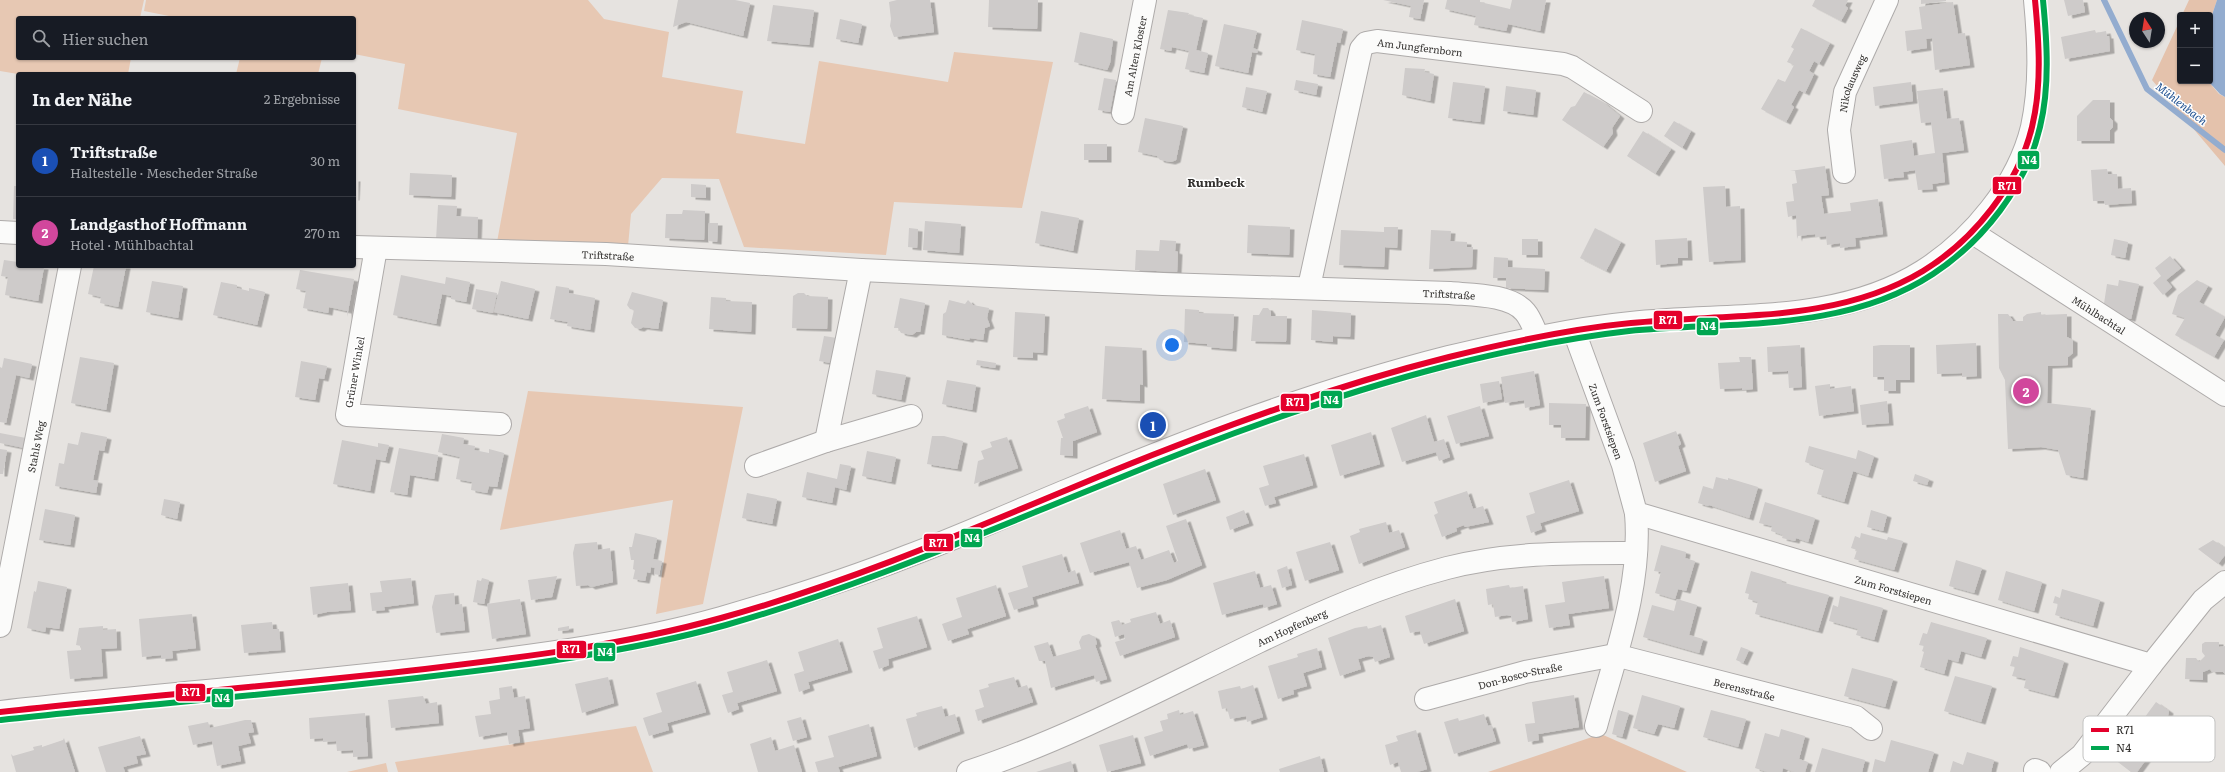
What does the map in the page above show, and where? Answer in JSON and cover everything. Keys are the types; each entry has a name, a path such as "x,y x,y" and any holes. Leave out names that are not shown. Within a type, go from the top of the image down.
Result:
{"street":[{"name":"Am Alten Kloster","path":"1123,113 1145,0"},
{"name":"Nikolausweg","path":"1844,172 1839,130 1845,92 1854,69 1887,0"},
{"path":"0,712 342,679 530,656 621,640 716,620 812,591 908,556 1162,452 1297,402 1388,373 1538,337 1574,331 1627,323 1786,313 1834,308 1873,296 1918,274 1948,254 1973,233 2003,191 2019,160 2031,129 2038,79 2035,0"},
{"name":"Am Jungfernborn","path":"1309,288 1361,49 1366,43 1377,41 1563,64 1572,67 1641,111"},
{"path":"0,232 16,233"},
{"name":"Mühlbachtal","path":"1973,233 2225,395"},
{"name":"Triftstraße","path":"356,247 606,254 861,270 1163,284 1450,293 1495,297 1524,311 1538,337"},
{"name":"Grüner Winkel","path":"376,248 347,415 500,424"},
{"name":"Stahls Weg","path":"0,626 70,268"},
{"path":"826,441 861,270"},
{"name":"Zum Forstsiepen","path":"1574,331 1623,465 1636,513 1636,553 1631,601 1596,726"},
{"path":"756,466 826,441 911,416"},
{"name":"Zum Forstsiepen","path":"1636,513 2152,665"},
{"name":"Am Hopfenberg","path":"968,772 1067,733 1308,618 1419,576 1475,562 1533,553 1636,553"},
{"path":"2113,716 2203,600 2225,582"},
{"name":"Don-Bosco-Straße","path":"1426,698 1525,672 1615,655"},
{"name":"Berensstraße","path":"1615,655 1856,718 1871,729"},
{"path":"2061,772 2083,755"}],"shaded area":[{"path":"0,0 144,0 140,16 16,16 16,60 131,60 128,72 16,72 16,74 0,71"},
{"path":"146,0 588,0 604,19 669,32 662,77 743,91 736,133 805,144 819,61 948,82 954,52 1053,62 1022,208 894,202 886,255 744,247 719,179 662,178 631,214 628,246 497,242 517,133 398,109 405,64 356,54 356,16 169,16 144,11"},
{"path":"2189,0 2217,0 2213,12 2183,12"},
{"path":"2177,26 2177,84 2211,84 2219,94 2225,97 2225,166 2152,80"},
{"path":"240,60 322,60 318,72 236,72"},
{"path":"528,391 743,407 703,604 656,614 673,500 500,530"},
{"path":"636,726 653,772 398,772 395,762"},
{"path":"1601,734 1687,772 1488,772"},
{"path":"386,763 388,772 347,772"}],"water":[{"path":"2217,0 2225,0 2225,97 2211,84 2213,84 2213,12"}],"building":[{"path":"678,0 735,0 750,3 743,36 686,22 673,27"},
{"path":"897,0 930,0 934,32 894,37 890,26 891,19 889,2"},
{"path":"989,0 1038,0 1037,29 988,27"},
{"path":"1383,0 1424,0 1420,19 1409,17 1411,6"},
{"path":"1447,0 1480,0 1480,2 1510,9 1512,0 1546,0 1540,31 1508,24 1506,31 1474,25 1476,16 1445,9"},
{"path":"1815,0 1848,0 1845,6 1848,8 1841,21 1812,6"},
{"path":"1921,0 1946,0 1946,1 1921,4"},
{"path":"2064,0 2083,0 2085,12 2068,16"},
{"path":"1953,2 1958,34 1965,33 1970,65 1935,70 1932,38 1926,39 1927,48 1907,51 1905,31 1922,29 1919,7"},
{"path":"773,5 814,10 809,45 767,41"},
{"path":"1168,10 1189,13 1188,15 1203,18 1196,50 1208,53 1204,73 1185,69 1189,51 1172,47 1171,51 1160,49"},
{"path":"840,19 862,24 858,43 836,39"},
{"path":"1302,20 1343,29 1340,43 1337,42 1330,77 1313,74 1315,54 1296,50"},
{"path":"1224,24 1257,31 1253,48 1258,50 1257,53 1252,52 1248,73 1215,66"},
{"path":"1801,28 1830,43 1819,64 1814,61 1809,71 1814,74 1805,93 1799,90 1791,105 1794,107 1786,122 1761,109 1778,79 1785,82 1794,65 1787,62 1794,49 1791,47"},
{"path":"2095,30 2096,33 2106,31 2107,36 2109,36 2110,51 2065,59 2061,37"},
{"path":"1080,32 1113,39 1110,63 1107,70 1074,62"},
{"path":"1405,68 1425,69 1424,72 1434,74 1430,101 1402,95"},
{"path":"1104,78 1116,80 1110,112 1098,110"},
{"path":"1296,80 1318,84 1316,95 1294,90"},
{"path":"1453,82 1485,86 1480,122 1448,118"},
{"path":"1911,82 1913,101 1875,106 1873,87"},
{"path":"1506,86 1536,90 1533,115 1503,111"},
{"path":"1246,87 1267,91 1262,112 1242,107"},
{"path":"1943,88 1947,119 1959,118 1964,150 1942,153 1945,182 1932,184 1933,189 1918,190 1915,170 1903,172 1904,177 1884,179 1880,145 1912,140 1914,156 1935,153 1931,122 1921,123 1917,91"},
{"path":"1584,92 1603,102 1620,116 1612,128 1613,133 1603,147 1562,120 1571,107 1575,106"},
{"path":"2093,100 2110,100 2110,118 2113,121 2113,127 2110,130 2110,141 2077,141 2077,116"},
{"path":"1145,118 1183,126 1176,160 1171,162 1160,160 1157,156 1138,152"},
{"path":"1674,121 1691,131 1682,148 1664,136"},
{"path":"1643,131 1671,149 1655,174 1627,156"},
{"path":"1084,144 1107,144 1107,160 1084,160"},
{"path":"1825,166 1829,195 1821,196 1824,214 1851,211 1850,203 1878,199 1883,234 1855,238 1856,246 1840,248 1840,243 1827,245 1826,236 1816,237 1815,234 1798,236 1797,239 1796,215 1788,217 1786,202 1794,201 1792,184 1797,183 1795,171 1790,171"},
{"path":"2107,169 2108,174 2117,174 2118,189 2131,188 2132,203 2105,205 2104,201 2093,201 2091,170"},
{"path":"410,173 452,175 451,197 409,195"},
{"path":"691,184 706,185 706,198 691,197"},
{"path":"14,186 16,186 16,219 13,219"},
{"path":"1725,186 1726,207 1740,206 1741,260 1709,262 1703,187"},
{"path":"438,205 457,206 456,216 478,217 477,242 436,240"},
{"path":"683,210 705,211 704,240 665,238 666,214 682,214"},
{"path":"1041,211 1079,218 1073,251 1035,243"},
{"path":"925,221 961,224 959,253 923,250"},
{"path":"709,223 718,223 717,242 708,241"},
{"path":"1248,225 1290,227 1289,255 1247,253"},
{"path":"1384,227 1398,227 1397,248 1385,247 1384,267 1339,265 1341,230 1384,232"},
{"path":"909,228 918,229 917,248 908,247"},
{"path":"1595,228 1621,242 1606,271 1580,258"},
{"path":"1431,230 1451,231 1450,241 1467,242 1467,247 1473,247 1472,267 1429,269"},
{"path":"1687,238 1688,258 1678,258 1678,263 1656,265 1655,240"},
{"path":"1522,239 1538,239 1538,255 1522,255"},
{"path":"2114,239 2128,242 2125,258 2111,255"},
{"path":"1160,240 1176,241 1175,251 1178,252 1177,272 1135,270 1136,250 1159,251"},
{"path":"2170,256 2181,268 2166,280 2172,287 2163,295 2153,283 2161,276 2155,268"},
{"path":"1494,257 1508,258 1508,267 1545,269 1544,290 1506,288 1506,278 1493,278"},
{"path":"4,260 16,262 16,268 44,268 38,301 5,295 8,277 1,276"},
{"path":"94,268 126,268 118,307 100,303 101,297 88,294"},
{"path":"300,270 354,279 347,317 347,311 329,307 328,313 303,308 306,291 296,289"},
{"path":"401,275 445,284 446,277 470,282 466,302 451,299 451,296 442,294 436,324 393,315"},
{"path":"2119,280 2139,284 2131,319 2112,316 2103,310 2107,284 2118,286"},
{"path":"2197,280 2208,286 2199,302 2225,317 2215,335 2224,340 2214,357 2175,335 2185,318 2172,314 2178,295"},
{"path":"152,281 183,286 178,318 146,312"},
{"path":"501,281 535,289 528,319 494,312"},
{"path":"221,282 237,285 237,288 249,291 249,288 265,292 257,325 213,315"},
{"path":"556,286 569,288 569,293 595,298 590,330 567,326 568,322 550,319"},
{"path":"476,289 497,293 493,313 472,309"},
{"path":"632,292 663,300 658,329 643,327 640,329 635,328 631,323 634,310 630,309 627,305"},
{"path":"798,293 804,293 807,296 828,297 827,329 792,328 793,296"},
{"path":"711,297 726,298 726,301 752,302 751,332 709,329"},
{"path":"900,298 925,303 920,332 916,332 912,335 901,333 898,328 894,328"},
{"path":"949,300 965,304 968,300 973,305 989,308 987,318 990,326 985,328 983,340 970,338 969,340 942,335 943,314 946,312"},
{"path":"1263,308 1268,308 1271,312 1271,316 1287,316 1286,342 1251,341 1253,315 1259,315"},
{"path":"1185,309 1199,310 1199,313 1234,314 1232,349 1207,347 1207,344 1184,342"},
{"path":"1312,310 1351,313 1350,337 1333,336 1333,342 1311,340"},
{"path":"1015,312 1045,314 1043,353 1033,352 1033,358 1013,357"},
{"path":"2041,312 2041,315 2067,314 2067,337 2073,340 2073,353 2068,357 2068,365 2048,366 2047,403 2091,408 2083,478 2066,475 2058,450 2041,447 2008,449 2005,380 1999,368 1998,314 2008,314 2013,321 2023,321 2023,317 2027,314"},
{"path":"824,336 837,338 831,363 819,361"},
{"path":"1976,343 1977,376 1962,377 1962,373 1937,374 1936,345"},
{"path":"1800,345 1802,387 1789,388 1788,371 1768,372 1767,347"},
{"path":"1910,345 1910,380 1896,380 1896,391 1884,391 1884,377 1873,377 1873,346"},
{"path":"1105,346 1142,348 1143,385 1140,384 1140,401 1102,399"},
{"path":"80,357 114,363 106,410 71,403"},
{"path":"1739,357 1751,357 1753,389 1720,389 1718,363 1740,362"},
{"path":"4,358 32,364 29,378 16,375 6,423 0,422 0,367 2,368"},
{"path":"977,360 996,363 995,368 976,365"},
{"path":"301,361 327,366 324,379 319,378 315,400 295,397"},
{"path":"876,370 906,375 901,400 872,394"},
{"path":"1534,371 1540,405 1525,408 1524,400 1505,403 1501,377"},
{"path":"947,380 976,385 972,410 942,404"},
{"path":"1499,381 1502,399 1483,403 1480,384"},
{"path":"1830,384 1830,389 1851,386 1854,411 1819,416 1815,386"},
{"path":"1887,401 1889,423 1862,425 1860,405"},
{"path":"1549,403 1586,404 1585,438 1561,438 1561,425 1549,425"},
{"path":"1088,406 1097,432 1073,441 1073,456 1060,455 1061,438 1063,438 1057,421 1065,418 1064,414"},
{"path":"1480,406 1489,436 1456,444 1447,416"},
{"path":"1426,415 1434,442 1444,439 1450,457 1439,461 1436,452 1402,462 1391,428"},
{"path":"1676,431 1681,444 1678,446 1686,471 1655,482 1643,443"},
{"path":"81,432 107,437 104,451 99,450 93,480 98,481 96,493 55,486 59,463 64,464 68,443 78,445"},
{"path":"1371,432 1380,464 1340,476 1331,445"},
{"path":"0,433 26,438 24,448 0,443"},
{"path":"442,434 464,438 463,444 475,446 474,450 489,453 489,449 504,453 497,487 489,486 487,493 471,490 472,482 456,479 460,457 438,452"},
{"path":"932,436 944,436 963,441 957,469 927,464"},
{"path":"1007,437 1018,468 974,484 978,461 984,459 981,451 992,447 990,442"},
{"path":"342,440 378,447 378,443 389,445 385,461 376,459 370,491 333,484"},
{"path":"1809,446 1856,459 1858,450 1874,456 1868,476 1853,471 1844,502 1817,494 1824,469 1805,462"},
{"path":"399,448 438,455 434,479 410,475 407,495 390,492"},
{"path":"0,449 7,450 3,474 0,474"},
{"path":"867,451 896,457 891,482 862,476"},
{"path":"1304,454 1313,485 1274,497 1276,503 1265,506 1259,488 1269,485 1263,466"},
{"path":"840,464 851,466 846,490 835,487 832,503 802,497 807,472 837,479"},
{"path":"1205,469 1216,500 1173,515 1163,484"},
{"path":"1915,474 1929,479 1927,485 1913,481"},
{"path":"1716,477 1728,480 1728,478 1758,487 1749,518 1698,503 1703,486 1713,489"},
{"path":"1569,480 1579,511 1540,523 1542,529 1531,533 1526,516 1535,513 1529,493"},
{"path":"1467,491 1473,509 1483,506 1489,522 1465,527 1464,525 1456,528 1457,531 1442,537 1434,515 1438,513 1434,502"},
{"path":"747,493 777,499 772,524 742,518"},
{"path":"164,499 180,502 177,519 161,515"},
{"path":"1765,502 1815,518 1808,542 1796,538 1795,541 1782,538 1783,535 1771,531 1772,526 1759,523"},
{"path":"45,509 75,515 70,545 39,540"},
{"path":"1244,510 1249,523 1230,530 1226,517"},
{"path":"1871,510 1887,515 1883,531 1867,527"},
{"path":"1186,519 1202,565 1167,580 1137,588 1129,562 1090,573 1080,543 1120,530 1126,549 1136,546 1141,560 1169,550 1174,563 1178,561 1166,526"},
{"path":"1386,522 1389,533 1399,530 1405,547 1359,564 1350,536 1360,532 1359,529"},
{"path":"635,533 657,538 653,559 662,561 659,575 654,574 655,568 651,567 650,573 647,572 645,581 633,579 635,570 633,569 634,560 631,560 629,547 632,547"},
{"path":"1861,533 1887,540 1888,537 1903,541 1894,570 1854,559 1857,550 1851,548 1855,536 1860,538"},
{"path":"2213,540 2225,548 2225,555 2218,564 2198,549"},
{"path":"597,542 598,550 610,548 613,582 591,587 588,585 576,586 573,553 575,544"},
{"path":"1330,542 1339,570 1305,581 1296,552"},
{"path":"1661,545 1686,552 1685,558 1695,561 1686,591 1678,589 1675,599 1655,593 1661,572 1654,571"},
{"path":"1062,554 1068,573 1075,570 1079,583 1032,597 1034,604 1014,610 1008,593 1028,587 1022,566"},
{"path":"1956,560 1982,568 1974,593 1949,586"},
{"path":"1287,566 1292,585 1282,588 1277,570"},
{"path":"1255,571 1260,588 1271,585 1277,604 1264,608 1263,604 1222,615 1213,583"},
{"path":"1751,571 1782,580 1781,582 1829,595 1818,631 1755,614 1758,602 1748,599 1749,594 1745,593"},
{"path":"2006,571 2042,582 2034,611 1998,600"},
{"path":"557,576 552,597 531,600 528,580"},
{"path":"1604,576 1609,608 1568,614 1570,625 1549,628 1545,605 1565,602 1562,582"},
{"path":"411,578 414,603 384,607 385,610 372,611 370,593 382,592 380,581"},
{"path":"482,578 489,580 484,604 473,602 477,580 481,581"},
{"path":"38,581 67,587 59,629 46,627 45,632 27,628 34,591 36,592"},
{"path":"348,583 351,610 313,615 310,587"},
{"path":"996,585 1006,616 967,629 969,634 948,641 942,624 962,617 956,598"},
{"path":"1509,585 1510,588 1523,586 1528,619 1512,622 1511,616 1507,615 1495,617 1493,604 1488,605 1486,589"},
{"path":"2062,589 2100,600 2093,626 2055,615 2058,604 2053,603 2055,596 2060,598"},
{"path":"454,593 455,605 462,604 465,630 436,633 432,607 435,595"},
{"path":"1840,596 1883,608 1874,640 1856,635 1858,629 1829,621 1833,605 1838,607"},
{"path":"520,599 526,634 492,639 487,604"},
{"path":"1455,599 1464,631 1424,644 1420,631 1410,633 1405,616"},
{"path":"1677,599 1697,605 1689,635 1703,639 1699,653 1643,637 1652,605 1674,611"},
{"path":"1156,612 1160,624 1170,620 1175,637 1120,656 1115,642 1125,639 1124,634 1115,637 1111,622 1119,620 1122,625 1131,622 1130,619"},
{"path":"192,614 196,648 172,651 173,658 161,659 161,655 142,657 139,619"},
{"path":"917,616 927,647 888,659 889,665 879,669 873,651 883,648 877,628"},
{"path":"272,622 273,629 279,629 281,650 244,653 241,625"},
{"path":"1931,622 1987,638 1981,657 1961,651 1958,662 1948,659 1944,674 1920,667 1924,646 1919,645 1923,633 1927,634"},
{"path":"1381,625 1390,657 1375,662 1373,657 1369,656 1358,659 1361,669 1340,676 1328,638 1355,628 1367,626 1368,629"},
{"path":"103,626 103,630 116,629 117,648 101,649 103,676 70,679 67,651 81,650 81,646 76,645 79,628"},
{"path":"569,626 569,630 558,631 558,628"},
{"path":"1089,634 1095,637 1097,644 1095,645 1107,679 1096,682 1094,675 1051,688 1045,661 1039,661 1034,646 1048,642 1053,657 1081,649 1079,642 1082,636"},
{"path":"838,639 848,670 808,682 810,688 799,692 794,674 804,671 798,652"},
{"path":"2205,642 2219,642 2219,647 2225,646 2225,674 2223,672 2212,672 2210,669 2203,672 2203,680 2185,679 2186,658 2196,658 2199,662 2205,656 2202,652 2202,644"},
{"path":"1741,647 1749,650 1743,663 1736,660"},
{"path":"2020,647 2064,661 2054,696 2024,688 2026,679 2012,676 2015,667 2010,666 2013,656 2018,657"},
{"path":"1317,648 1322,667 1303,673 1307,686 1293,690 1294,694 1278,699 1268,666 1298,657 1297,654"},
{"path":"767,660 777,691 737,703 739,709 728,713 722,695 733,692 727,672"},
{"path":"1852,668 1893,679 1885,707 1844,696"},
{"path":"1955,676 1992,686 1981,722 1944,711"},
{"path":"608,677 614,703 582,713 575,684"},
{"path":"1014,677 1018,688 1027,685 1033,702 978,721 975,710 984,707 979,690 989,687 988,684"},
{"path":"696,681 706,712 667,723 669,730 649,736 643,718 662,712 656,693"},
{"path":"1253,685 1263,717 1247,722 1246,716 1230,719 1227,708 1222,709 1218,691 1240,686 1241,689"},
{"path":"512,686 514,698 525,696 530,728 518,730 520,742 509,744 507,732 479,737 475,716 491,714 489,701 500,699 499,688"},
{"path":"1574,695 1579,727 1538,734 1539,740 1528,742 1525,724 1535,723 1532,702"},
{"path":"1642,695 1680,706 1674,728 1658,724 1654,734 1633,728"},
{"path":"423,696 426,704 437,702 439,723 391,728 388,700"},
{"path":"2156,702 2169,711 2168,716 2146,716"},
{"path":"942,706 945,717 955,714 960,731 914,748 906,719 917,716 916,713"},
{"path":"1179,710 1180,715 1193,711 1204,745 1189,749 1187,744 1150,756 1144,737 1163,731 1160,721 1168,719 1167,714"},
{"path":"1618,710 1629,713 1622,737 1612,734"},
{"path":"1711,710 1746,719 1738,747 1703,737"},
{"path":"365,713 368,756 353,757 353,750 337,751 336,741 323,742 323,738 310,739 309,718"},
{"path":"1484,714 1488,726 1491,725 1496,741 1454,754 1444,722 1458,718 1459,721"},
{"path":"801,717 807,737 793,741 787,721"},
{"path":"251,720 254,732 248,733 251,743 238,746 241,761 217,766 212,741 193,745 188,726 208,722 210,728"},
{"path":"869,724 877,756 838,767 840,772 818,772 815,762 834,757 828,736"},
{"path":"1781,729 1805,736 1799,759 1808,762 1805,772 1794,772 1783,768 1782,772 1767,772 1755,768 1765,733 1779,737"},
{"path":"1416,730 1427,769 1417,772 1401,772 1398,762 1390,765 1385,745 1398,741 1396,736"},
{"path":"1133,735 1141,763 1107,772 1099,745"},
{"path":"140,736 146,754 136,756 138,763 123,767 125,772 106,772 98,747"},
{"path":"771,737 775,751 794,745 802,772 758,772 750,744"},
{"path":"64,738 75,772 16,772 11,754 13,756 34,750 33,747 42,745 42,747 63,740"},
{"path":"1891,740 1934,752 1928,772 1872,772 1875,759 1885,762"},
{"path":"1822,748 1865,760 1862,772 1815,772"},
{"path":"1967,752 1994,760 1991,772 1950,772 1953,761 1963,765"},
{"path":"1320,756 1324,772 1280,772 1279,769"},
{"path":"1071,761 1074,772 1036,772"},
{"path":"2118,762 2144,762 2137,772 2131,772"}],"waterway":[{"name":"Mühlenbach","path":"2104,0 2147,89 2225,150"}],"transit line":[{"name":"R71","path":"0,712 372,675 537,655 648,636 721,618 869,570 1235,423 1320,394 1406,368 1494,346 1562,332 1631,323 1781,313 1818,308 1854,300 1889,288 1923,271 1960,244 1991,209 2005,190 2016,170 2032,127 2037,96 2039,64 2035,0"},
{"name":"N4","path":"1,720 365,684 456,673 573,658 688,635 776,610 874,576 1157,463 1239,432 1321,403 1404,377 1491,355 1583,337 1629,331 1786,321 1824,315 1862,306 1898,293 1933,274 1951,261 1969,246 1985,229 2000,211 2013,191 2024,171 2033,149 2043,111 2047,64 2043,0"}],"place":[{"name":"Landgasthof Hoffmann","path":"2026,391"},
{"name":"Triftstraße","path":"1153,425"}],"district":[{"name":"Rumbeck","path":"1216,182"}]}
